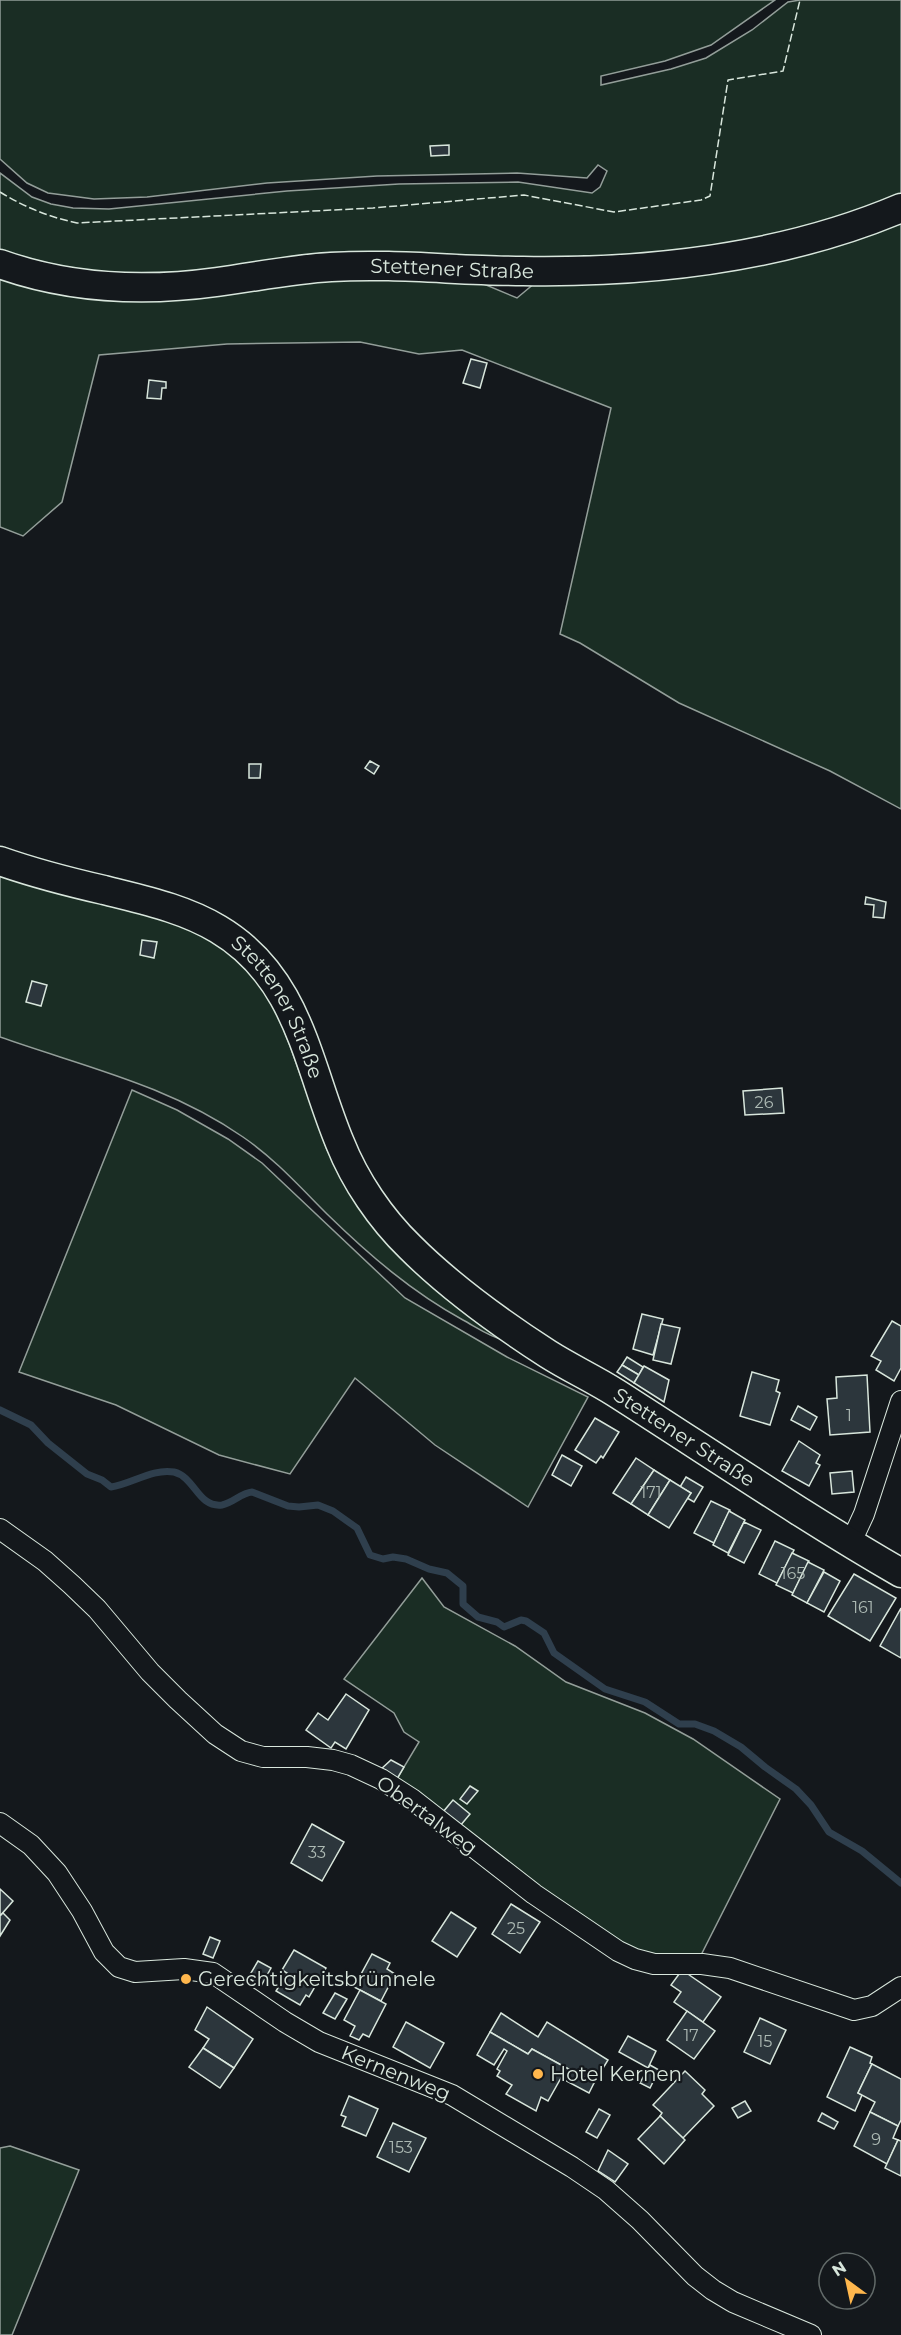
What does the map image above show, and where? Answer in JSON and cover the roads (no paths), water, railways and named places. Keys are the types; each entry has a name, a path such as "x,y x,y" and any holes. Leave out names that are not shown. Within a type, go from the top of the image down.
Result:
{"main road":[{"name":"Stettener Straße","path":"0,264 72,283 127,288 195,285 331,267 395,266 525,272 609,270 703,261 778,247 838,231 901,208"},
{"name":"Stettener Straße","path":"0,861 177,910 216,927 249,952 272,977 291,1008 340,1144 381,1214 402,1239 460,1290 549,1355 615,1392 901,1573"}],"street":[{"path":"850,1542 864,1514 901,1401"},
{"name":"Obertalweg","path":"0,1529 45,1562 85,1597 163,1685 224,1741 241,1751 263,1757 307,1757 342,1762 381,1779 412,1799 534,1894 626,1955 654,1964 730,1968 854,2010 872,2006 901,1988"},
{"name":"Kernenweg","path":"0,1822 31,1845 57,1873 82,1911 104,1952 115,1965 123,1970 135,1972 184,1969 213,1973 309,2037 452,2095 606,2190 713,2290 740,2305 811,2335"}],"waterway":[{"path":"0,1410 31,1425 48,1443 87,1474 102,1480 111,1487 166,1471 181,1475 207,1502 214,1505 226,1504 252,1492 288,1506 318,1505 333,1511 357,1528 370,1555 383,1559 393,1557 406,1559 429,1569 447,1573 463,1586 463,1604 478,1617 497,1622 504,1627 521,1620 526,1621 544,1633 554,1653 605,1689 645,1702 679,1724 695,1724 714,1731 741,1747 796,1789 811,1805 829,1832 862,1851 901,1883"}],"place":[{"name":"Gerechtigkeitsbrünnele","path":"186,1979"},
{"name":"Hotel Kernen","path":"538,2074"}]}
